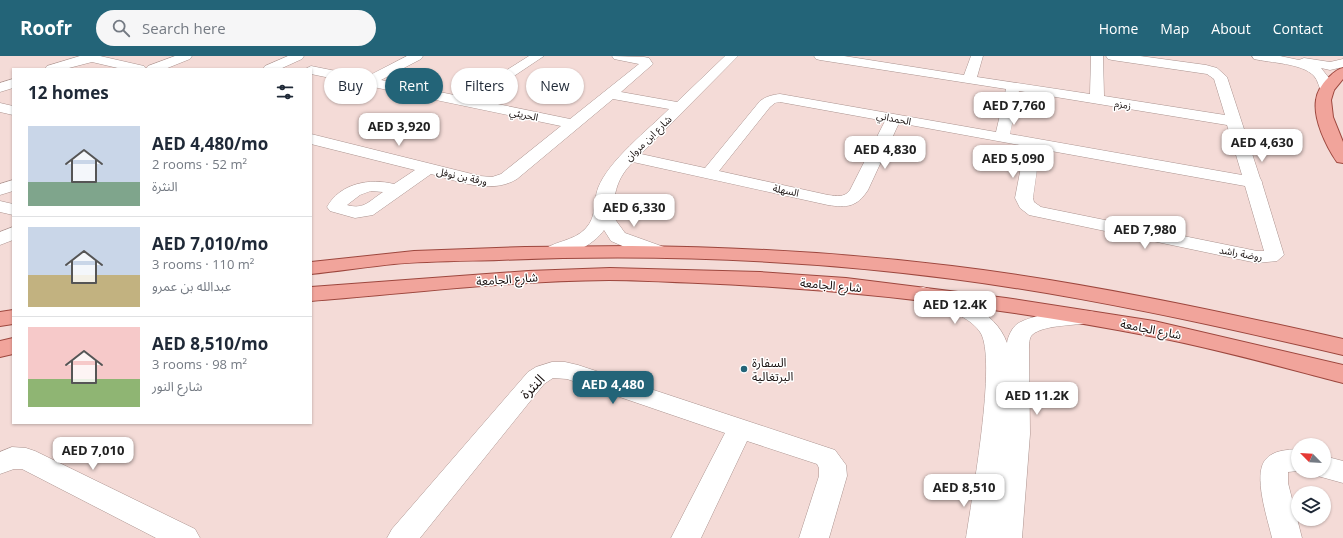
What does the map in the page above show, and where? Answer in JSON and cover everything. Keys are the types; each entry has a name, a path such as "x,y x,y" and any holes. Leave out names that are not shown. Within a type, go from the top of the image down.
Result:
{"main road":[{"path":"1343,72 1333,81 1323,100 1324,112 1330,131 1343,158"},
{"name":"شارع الجامعة","path":"312,268 394,258 554,251 657,251 758,255 897,266 1001,280 1171,308 1343,347"},
{"name":"شارع الجامعة","path":"312,294 528,277 610,274 760,279 846,285 923,294 1120,323 1197,338 1343,374"},
{"path":"0,319 12,317"},
{"path":"1120,323 1141,320 1160,322 1343,363"},
{"path":"0,348 12,346"}],"street":[{"path":"156,68 186,56"},
{"path":"275,66 298,56"},
{"path":"377,77 417,56"},
{"path":"518,69 538,56"},
{"name":"ورقة بن نوفل","path":"312,139 427,169 486,182 502,180 511,175 646,64 644,61 618,56"},
{"name":"شارع ابن مروان","path":"554,251 566,248 587,238 595,230 603,215 604,200 612,178 629,156 732,56"},
{"name":"زمزم","path":"820,56 1233,121"},
{"path":"969,80 977,56"},
{"path":"1097,56 1097,100"},
{"name":"روضة راشد","path":"1032,143 1024,198 1028,207 1035,211 1249,255 1270,257 1274,255 1254,182 1233,121 1220,76 1212,71 1198,67 1112,56"},
{"path":"1258,56 1295,63 1316,71 1321,75 1323,85 1327,90"},
{"path":"1275,56 1323,65 1336,65 1343,63"},
{"path":"55,68 87,58 98,59 135,68"},
{"path":"275,66 296,68"},
{"name":"الحريثي","path":"312,70 324,73"},
{"path":"0,88 12,83"},
{"name":"الحريثي","path":"377,84 451,99"},
{"path":"1002,138 1013,87"},
{"path":"610,94 680,107"},
{"name":"الحمداني","path":"709,173 765,104 772,99 780,98 794,99 1002,138 1254,182"},
{"name":"الحريثي","path":"476,104 572,124"},
{"path":"0,107 12,111"},
{"name":"السهلة","path":"629,156 828,200 840,202 850,201 855,197 859,190 894,118"},
{"path":"397,190 427,169"},
{"path":"0,190 12,185"},
{"path":"0,206 12,210"},
{"path":"603,215 618,237 622,240 657,251"},
{"path":"0,239 12,233"},
{"path":"923,294 979,319 992,333 996,341 998,351 996,411 980,538"},
{"path":"1007,538 1019,416 1018,352 1021,335 1024,331 1038,324 1086,317"},
{"name":"النثرة","path":"402,538 536,378 543,372 552,369 570,371 826,457 831,462 834,469 833,476 814,538"},
{"path":"686,538 740,428"},
{"path":"0,463 12,458 26,458 178,537"},
{"path":"1287,538 1274,483 1275,467 1283,461 1291,460"},
{"path":"1331,469 1343,472"}],"place":[{"name":"السفارة البرتغالية","path":"744,369"}]}
